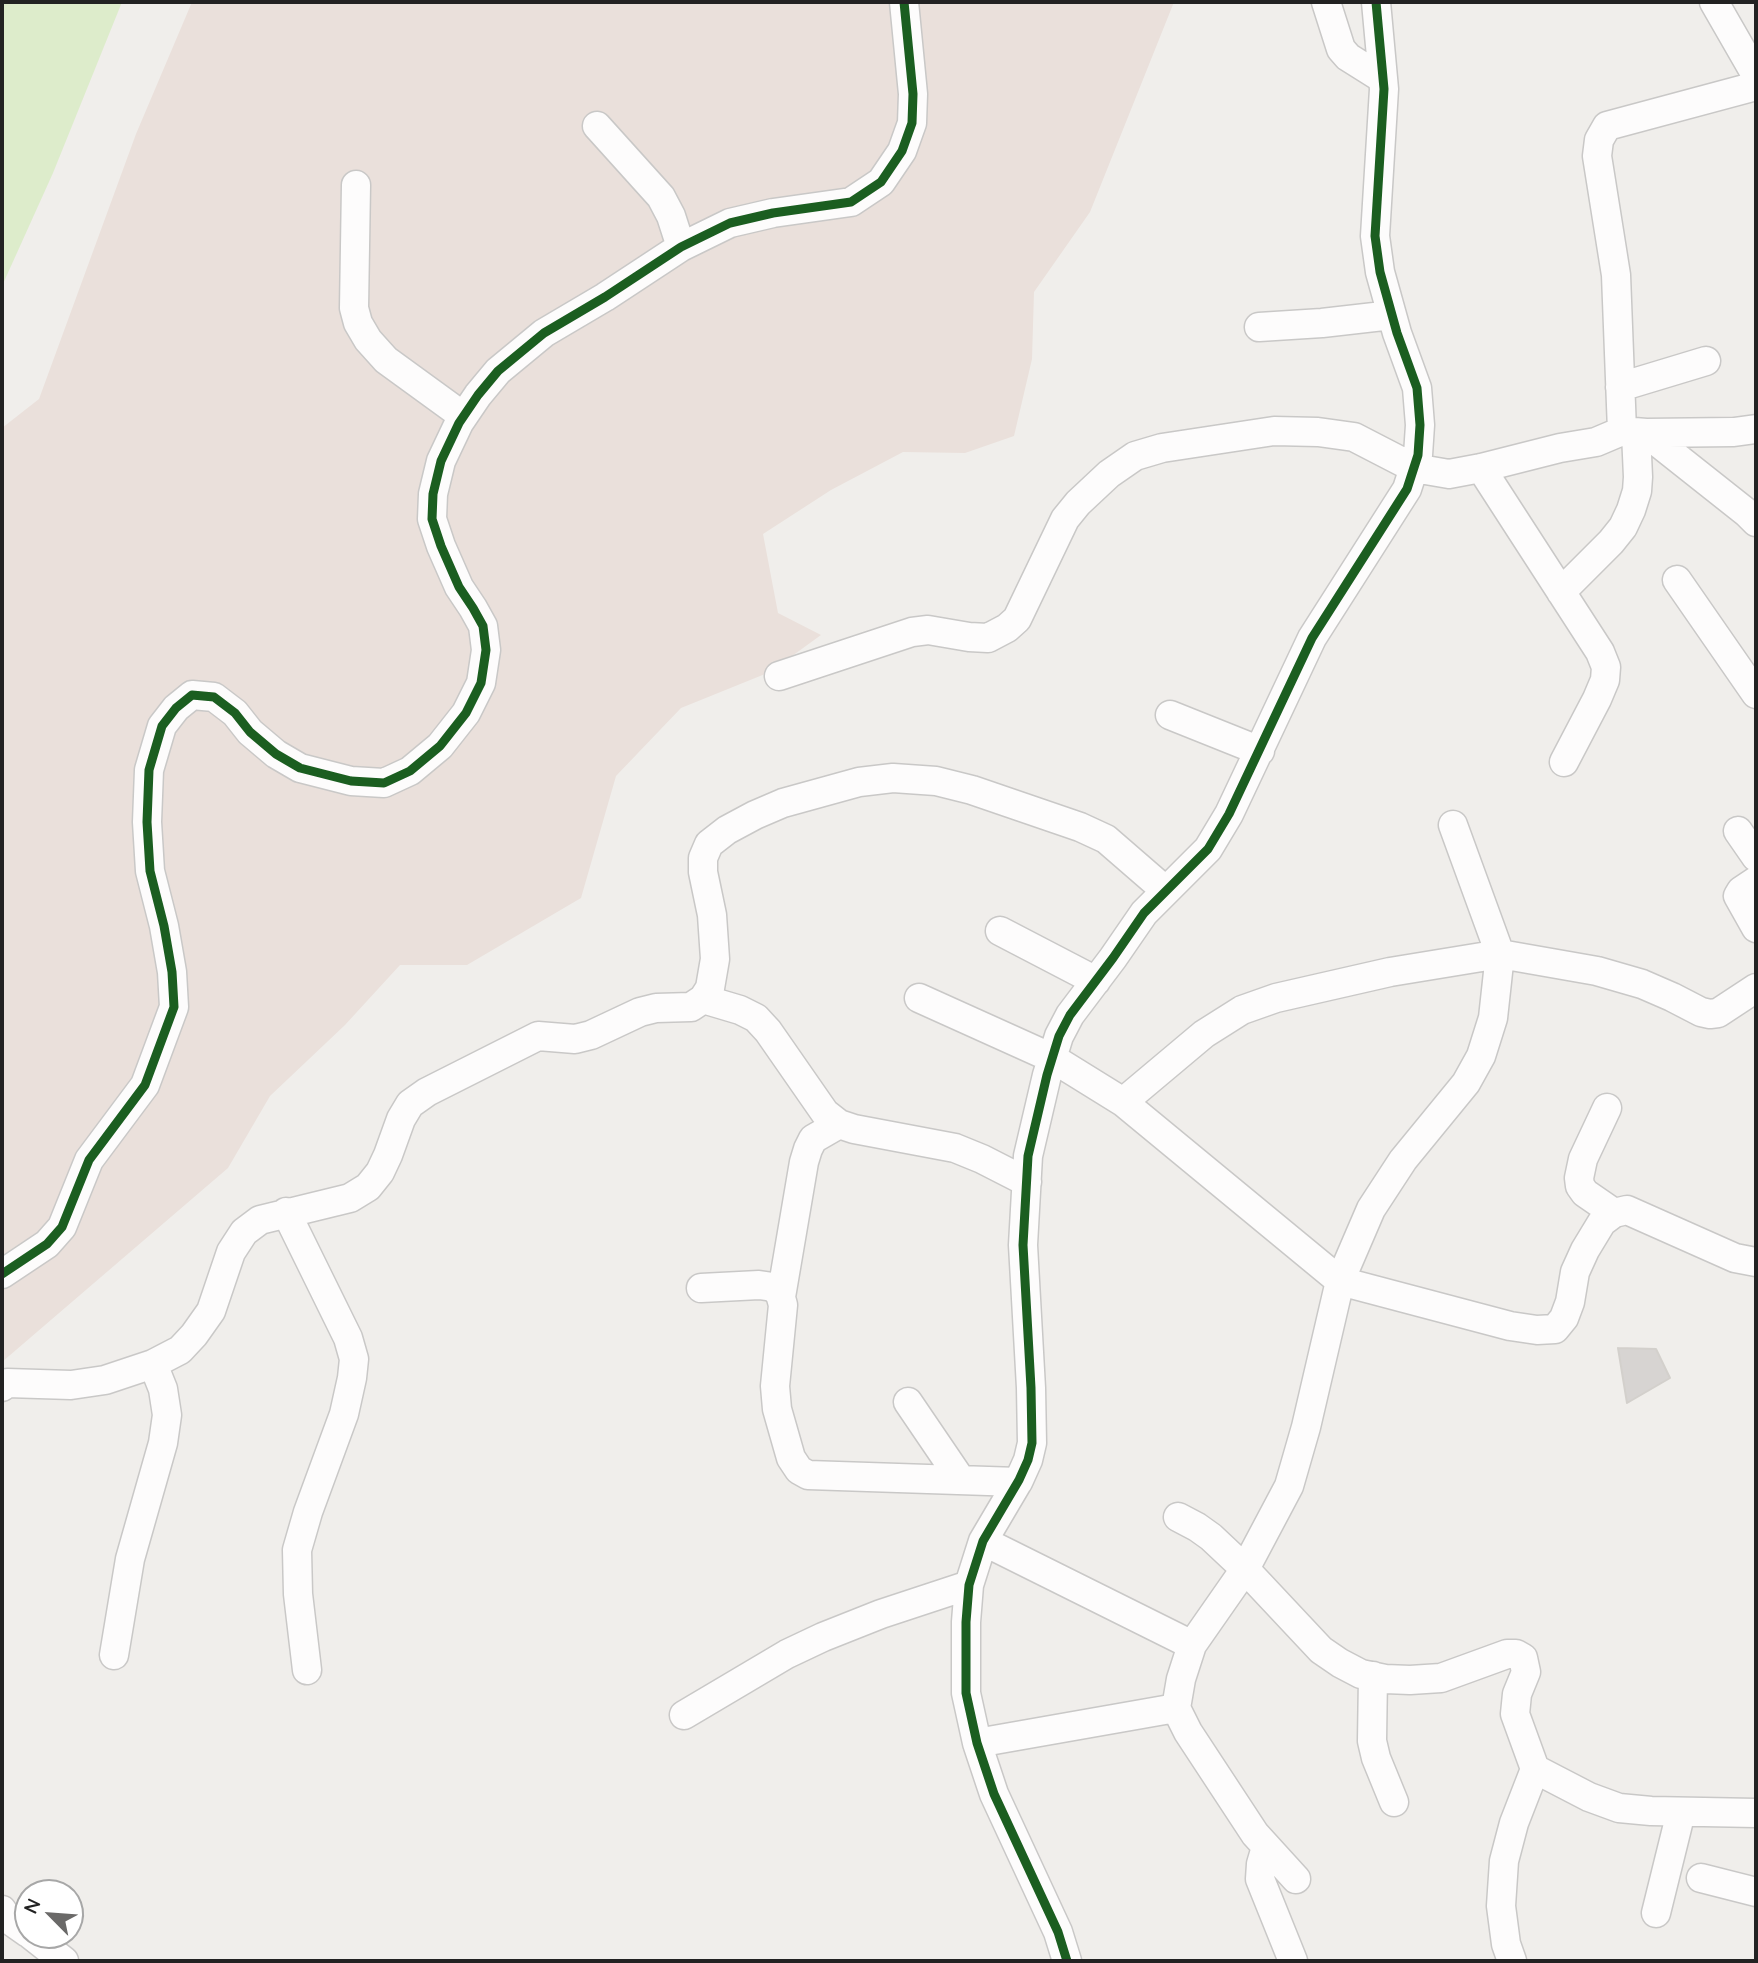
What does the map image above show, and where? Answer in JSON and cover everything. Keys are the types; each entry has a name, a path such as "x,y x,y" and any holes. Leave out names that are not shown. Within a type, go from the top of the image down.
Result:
{"street":[{"path":"2,1274 47,1244 62,1227 89,1160 145,1085 174,1007 172,972 164,926 150,871 146,822 149,770 162,726 176,708 192,695 214,697 235,713 250,732 276,754 300,768 351,781 384,783 410,771 440,746 466,713 481,683 486,650 483,626 459,587 432,519 433,494 441,461 463,416 498,372 544,334 681,247 730,223 774,213 851,202 881,182 902,151 912,123 913,94 904,2"},
{"path":"1326,2 1341,49 1348,57 1383,79"},
{"path":"1067,1961 1058,1932 994,1794 977,1744 965,1693 969,1584 983,1541 1018,1482 1028,1460 1031,1443 1031,1388 1023,1245 1028,1156 1052,1058 1070,1015 1144,913 1208,849 1229,814 1312,638 1407,489 1418,455 1420,425 1417,388 1380,272 1375,236 1384,89 1376,2"},
{"path":"1714,2 1756,75"},
{"path":"1561,592 1611,542 1631,510 1637,491 1634,432 1620,387 1616,275 1597,156 1599,140 1607,126 1756,86"},
{"path":"597,126 661,197 671,216 681,247"},
{"path":"356,186 354,308 358,323 368,340 386,360 463,416"},
{"path":"1259,327 1392,315"},
{"path":"1620,387 1706,360"},
{"path":"779,676 912,632 928,630 988,638 1007,628 1017,619 1065,519 1078,503 1109,474 1135,456 1162,448 1274,432 1318,432 1354,437 1414,468 1449,474 1634,432 1734,432 1756,429"},
{"path":"1634,432 1756,522"},
{"path":"1481,468 1600,652 1606,667 1605,680 1597,699 1564,762"},
{"path":"1677,580 1756,694"},
{"path":"1170,715 1259,751"},
{"path":"2,1387 7,1383 71,1385 105,1380 153,1364 180,1350 211,1311 230,1252 244,1232 260,1220 350,1198 368,1187 380,1172 401,1119 410,1104 427,1092 538,1036 575,1039 591,1035 640,1012 656,1008 691,1007 703,999 710,988 715,959 712,915 703,872 703,858 709,844 727,830 783,803 859,782 893,778 936,781 972,790 1080,827 1106,839 1166,891"},
{"path":"1296,1879 1255,1835 1188,1732 1176,1708 1181,1679 1192,1645 1245,1569 1289,1486 1306,1427 1340,1281 1371,1209 1403,1160 1466,1083 1481,1056 1493,1018 1500,954 1452,825"},
{"path":"1738,831 1756,857"},
{"path":"1756,881 1738,896 1756,928"},
{"path":"1000,931 1096,981"},
{"path":"1123,1102 1204,1034 1242,1010 1276,998 1390,972 1500,954 1597,971 1642,984 1710,1014 1717,1013 1756,988"},
{"path":"919,998 1052,1058 1123,1102 1340,1281 1510,1326 1537,1330 1555,1329 1564,1318 1570,1302 1575,1272 1585,1250 1602,1222 1614,1213 1627,1210 1735,1258 1756,1262"},
{"path":"703,999 740,1010 756,1018 825,1113 839,1124 955,1148 1027,1182"},
{"path":"1607,1108 1583,1159 1579,1178 1585,1193 1614,1213"},
{"path":"781,1297 808,1149 813,1139 839,1124"},
{"path":"286,1212 348,1338 354,1359 344,1414 297,1550 298,1594 307,1670"},
{"path":"701,1288 759,1285 773,1287 780,1294 783,1305 775,1386 777,1409 791,1458 799,1470 807,1475 1018,1482"},
{"path":"114,1655 130,1559 163,1443 167,1415 163,1389 153,1364"},
{"path":"908,1402 961,1480"},
{"path":"1178,1517 1204,1531 1245,1569 1321,1650 1361,1674 1410,1680 1441,1678 1507,1654 1516,1654 1523,1658 1526,1672 1517,1693 1515,1714 1535,1769 1589,1797 1619,1808 1756,1813"},
{"path":"983,1541 1192,1645"},
{"path":"684,1715 787,1654 823,1637 969,1584"},
{"path":"1373,1676 1372,1741 1394,1802"},
{"path":"977,1744 1176,1708"},
{"path":"1512,1961 1506,1944 1501,1906 1504,1861 1514,1824 1535,1769"},
{"path":"1656,1913 1681,1812"},
{"path":"1266,1847 1261,1864 1261,1879 1293,1961"},
{"path":"1701,1878 1756,1892"},
{"path":"2,1910 14,1923"},
{"path":"48,1949 64,1961"}],"shaded area":[{"path":"192,2 1174,2 1090,212 1034,292 1032,359 1014,436 965,453 903,452 831,490 763,534 778,613 821,635 770,672 681,708 616,776 581,898 467,965 400,965 345,1025 270,1096 228,1168 2,1362 2,428 39,399 136,134"}],"green space":[{"path":"2,2 122,2 53,173 2,286"}],"building":[{"path":"1618,1348 1656,1349 1670,1378 1627,1403"}],"cycle path":[{"path":"2,1274 47,1244 62,1227 89,1160 145,1085 174,1007 172,972 164,926 150,871 147,822 149,770 162,726 176,708 192,695 214,697 235,713 250,732 276,754 300,768 351,781 384,783 410,771 440,746 466,713 481,683 486,650 483,626 459,587 432,519 433,494 441,461 459,423 498,371 544,333 681,247 730,223 773,213 851,202 881,182 902,151 912,123 913,94 904,2"},
{"path":"1067,1961 1058,1932 994,1794 977,1743 966,1693 969,1585 983,1541 1019,1480 1032,1443 1023,1245 1028,1156 1047,1075 1059,1036 1070,1015 1144,913 1208,849 1229,814 1312,638 1407,489 1418,455 1420,425 1417,388 1397,333 1380,272 1375,236 1384,89 1376,2"}]}
